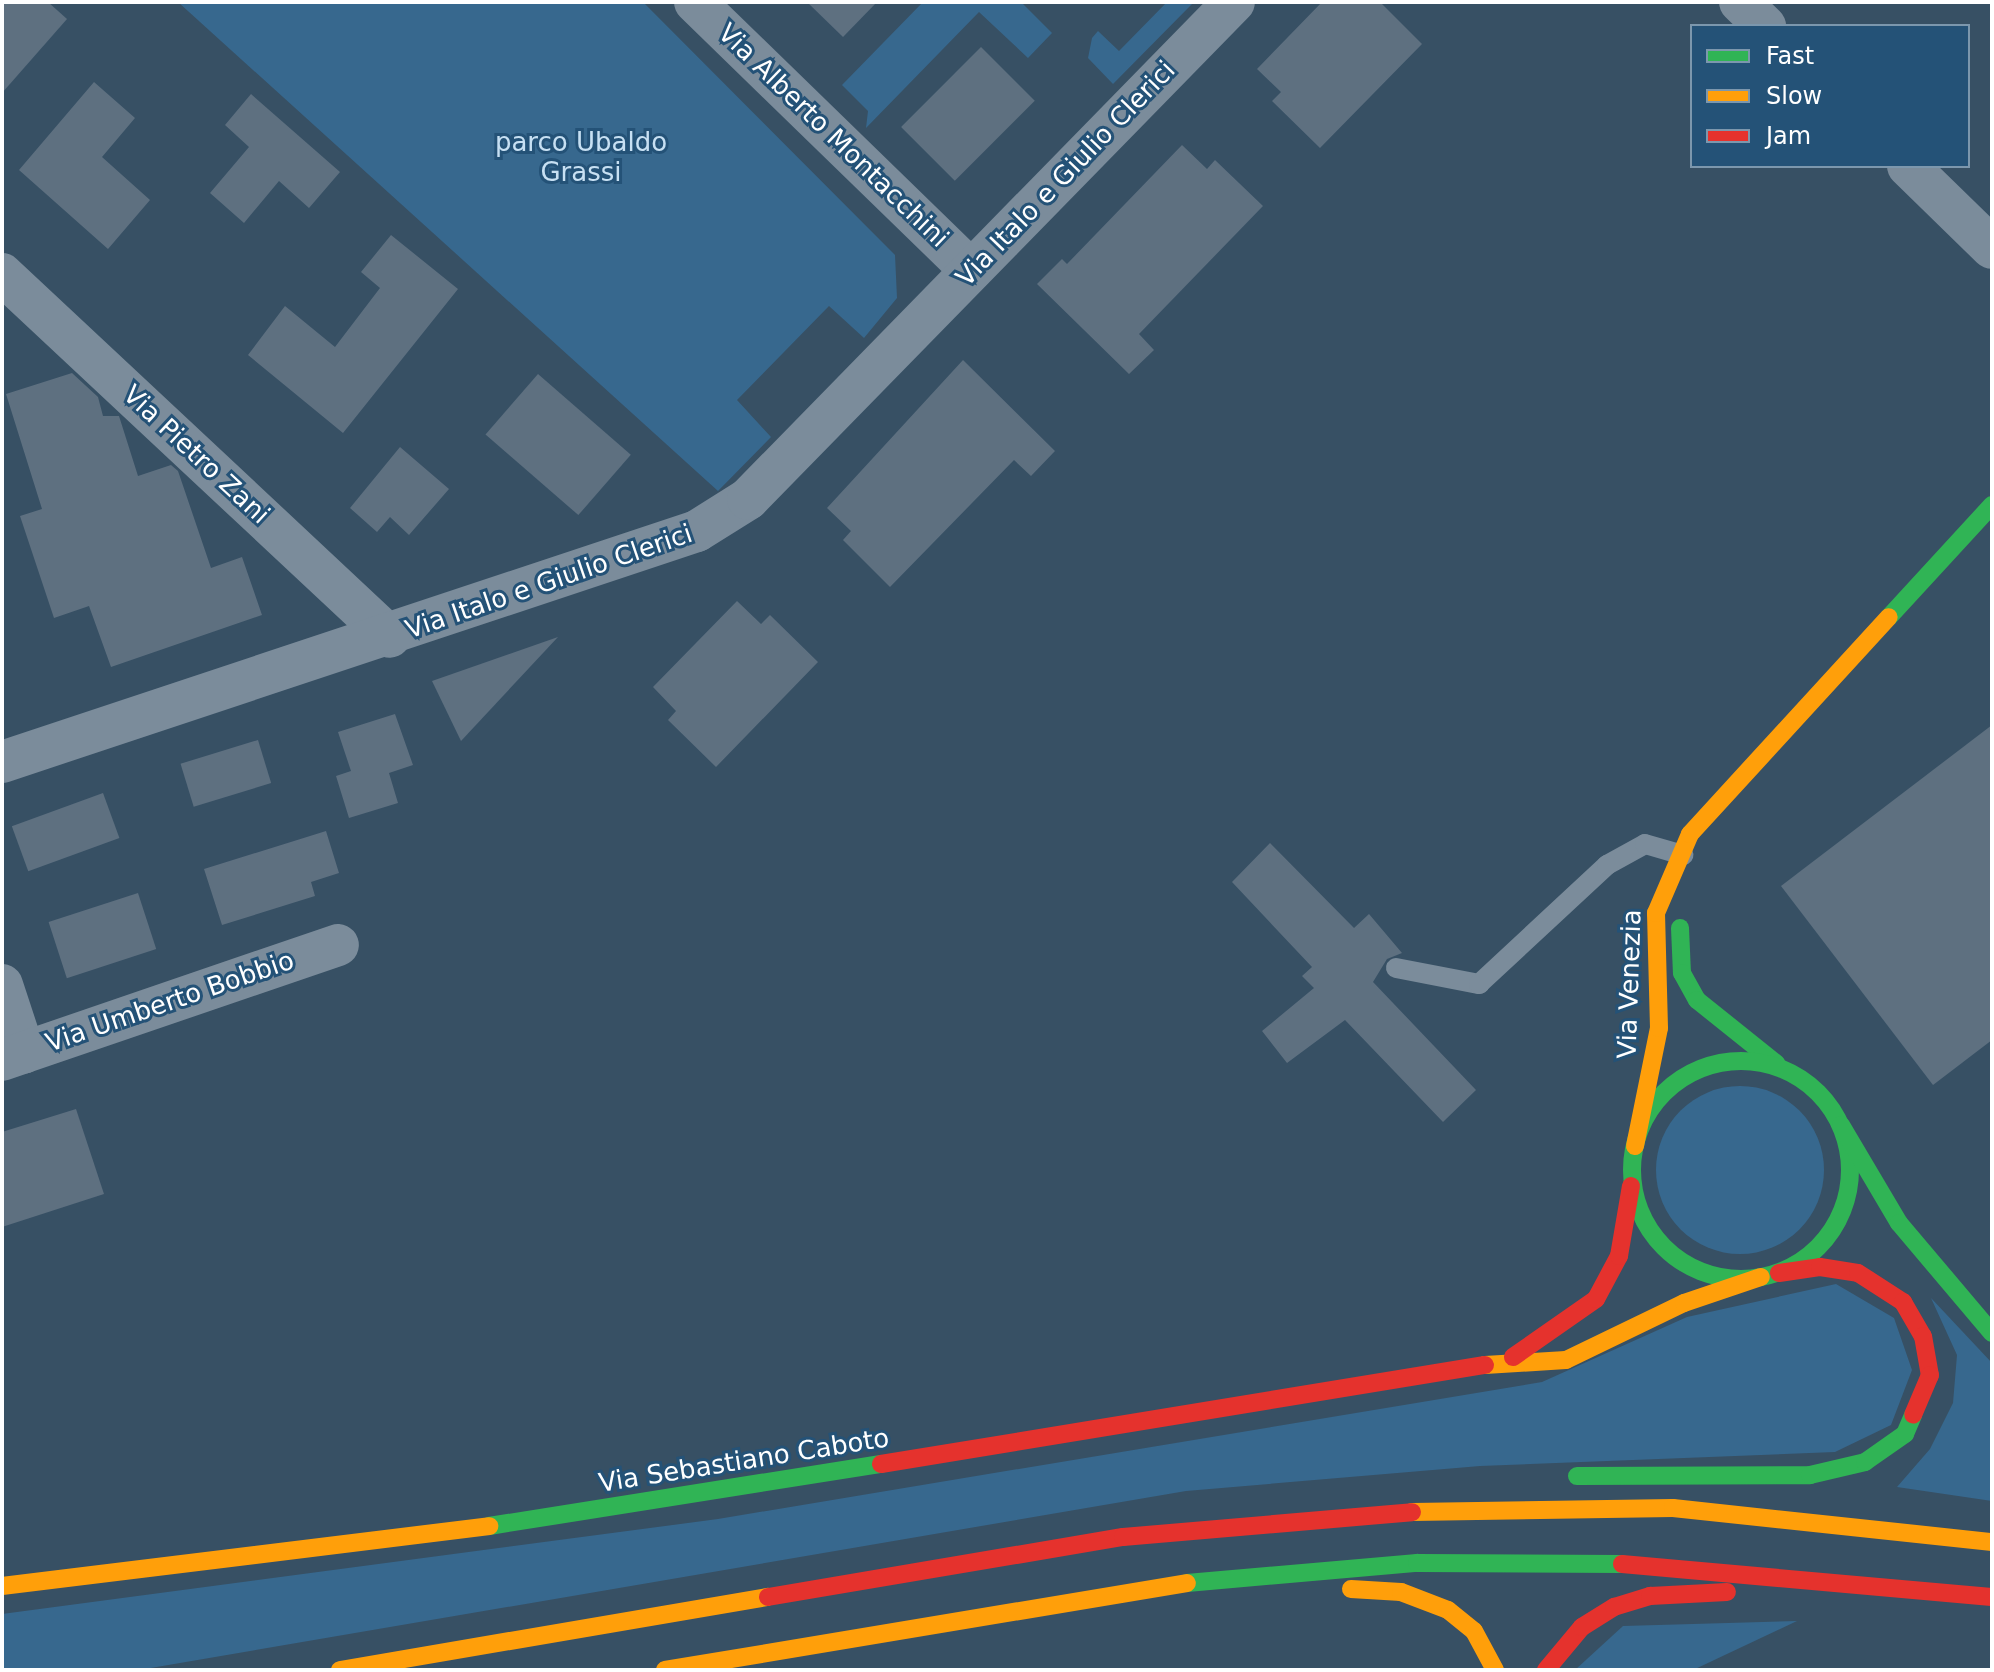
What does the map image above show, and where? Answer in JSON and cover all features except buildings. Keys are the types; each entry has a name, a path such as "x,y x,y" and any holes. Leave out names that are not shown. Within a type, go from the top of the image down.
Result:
{"main road":[{"name":"Via Venezia","path":"1704,859 1684,906 1680,956 1697,1000 1730,1033 1821,1096 1841,1125 1850,1178 1842,1212 1810,1255 1770,1275 1708,1274 1663,1247 1636,1200 1634,1155 1660,1015 1654,927 1680,853 1715,801 1760,763 1992,505"},
{"name":"Via Venezia","path":"1721,832 1760,763"},
{"name":"Via Venezia","path":"1634,1155 1649,1112 1688,1075 1741,1061 1793,1074"},
{"path":"1841,1125 1899,1223 1992,1333"},
{"name":"Via Sebastiano Caboto","path":"1492,1364 1564,1328 1596,1299 1624,1238 1634,1155"},
{"path":"1549,1477 1810,1475 1865,1462 1905,1434 1930,1375 1923,1336 1903,1302 1858,1273 1820,1267 1770,1275"},
{"name":"Via Sebastiano Caboto","path":"2,1586 638,1505 1492,1364 1566,1360 1684,1303 1770,1275"},
{"path":"340,1670 1260,1520 1376,1493"},
{"path":"1260,1520 1482,1506 1632,1507 1835,1521 1992,1542"},
{"path":"665,1670 1010,1610 1253,1575 1497,1561 1736,1568 1992,1597"},
{"path":"1010,1610 1134,1609 1325,1590 1401,1592 1462,1620 1495,1670"},
{"path":"1559,1651 1614,1607 1672,1594 1784,1595 1992,1616"}],"street":[{"name":"Via Alberto Montacchini","path":"695,2 971,270"},
{"name":"Via Italo e Giulio Clerici","path":"2,762 390,637 697,531 748,499 1234,2"},
{"path":"1740,2 1763,24"},
{"path":"1910,168 1992,248"},
{"name":"Via Pietro Zani","path":"2,274 390,637"},
{"name":"Via Umberto Bobbio","path":"13,1056 338,945"},
{"path":"2,985 13,1056"}],"lane":[{"path":"1396,968 1479,984 1607,865 1645,844 1704,859"},
{"path":"1547,1670 1559,1651"}],"green space":[{"name":"parco Ubaldo Grassi","path":"178,2 643,2 895,255 897,298 864,338 829,306 737,400 771,437 718,491"},
{"path":"923,2 1021,2 1052,33 1028,58 979,12 866,128 868,111 842,85"},
{"path":"1167,2 1194,2 1113,84 1088,58 1092,38 1098,31 1119,51"},
{"path":"1740,1086 1772,1093 1799,1111 1817,1138 1824,1170 1817,1202 1799,1229 1772,1247 1740,1254 1708,1247 1681,1229 1663,1202 1656,1170 1663,1138 1681,1111 1708,1093"},
{"path":"1836,1284 1894,1318 1912,1370 1891,1425 1835,1452 1480,1466 1186,1491 139,1670 2,1670 2,1614 718,1519 1542,1382 1687,1317"},
{"path":"1931,1298 1992,1363 1992,1501 1897,1487 1930,1449 1953,1403 1957,1355"},
{"path":"1797,1621 1693,1670 1575,1670 1623,1626"}],"traffic: fast":[{"path":"1889,617 1992,505"},
{"path":"1680,928 1682,973 1697,1000 1777,1064"},
{"path":"1741,1061 1783,1069 1818,1093 1842,1128 1850,1170 1842,1212 1818,1247 1783,1271 1741,1279 1699,1271 1664,1247 1640,1212 1632,1170 1640,1128 1664,1093 1699,1069 1741,1061"},
{"path":"1841,1125 1899,1223 1992,1333"},
{"path":"1577,1476 1810,1475 1865,1462 1905,1434 1913,1415"},
{"path":"489,1526 881,1464"},
{"path":"1187,1583 1417,1563 1622,1564"}],"traffic: slow":[{"path":"1635,1146 1659,1028 1656,913 1690,834 1889,617"},
{"path":"1485,1365 1566,1360 1684,1303 1761,1277"},
{"path":"1412,1512 1673,1508 1992,1542"},
{"path":"2,1586 489,1526"},
{"path":"665,1670 1187,1583"},
{"path":"1351,1589 1401,1592 1448,1610 1474,1631 1495,1670"},
{"path":"340,1670 768,1597"}],"traffic: jam":[{"path":"1513,1357 1596,1299 1619,1256 1631,1186"},
{"path":"1779,1273 1820,1267 1858,1273 1903,1302 1923,1336 1930,1375 1913,1415"},
{"path":"881,1464 1485,1365"},
{"path":"768,1597 1123,1537 1412,1512"},
{"path":"1622,1564 1992,1597"},
{"path":"1546,1670 1582,1627 1614,1607 1650,1596 1727,1592"}]}
